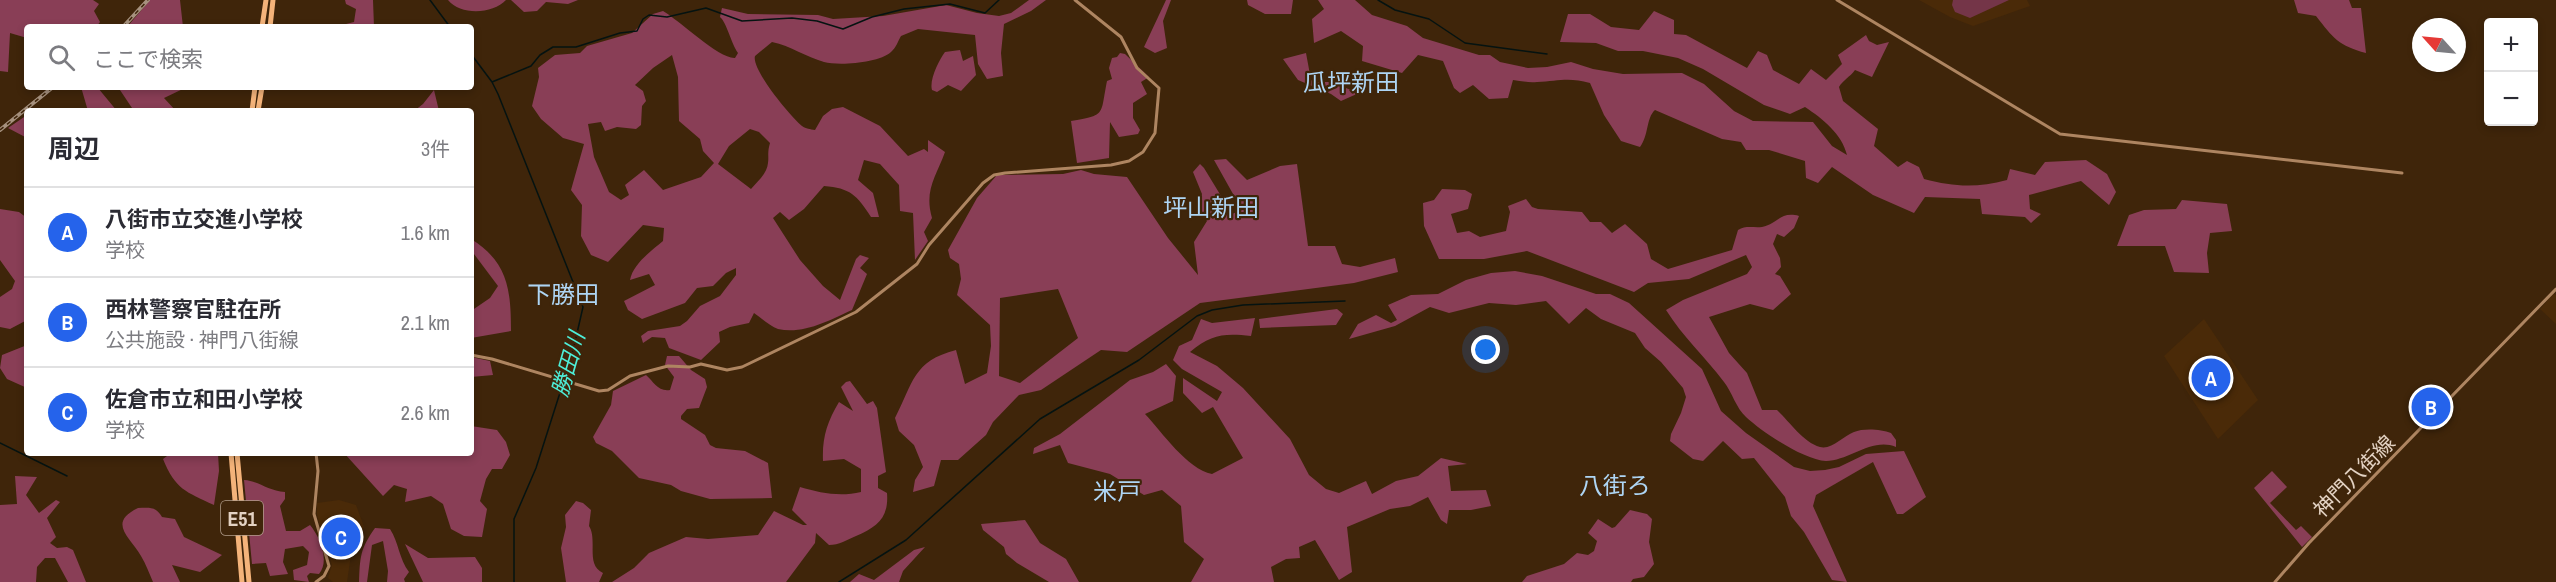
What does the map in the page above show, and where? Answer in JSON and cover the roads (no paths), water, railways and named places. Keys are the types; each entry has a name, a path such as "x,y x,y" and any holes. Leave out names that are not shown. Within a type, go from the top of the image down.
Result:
{"highway":[{"path":"262,24 266,0"},
{"path":"270,24 273,0"},
{"path":"252,108 255,90"},
{"path":"258,108 262,90"},
{"name":"E51","path":"231,456 242,582"},
{"name":"E51","path":"237,456 249,582"}],"street":[{"path":"474,356 599,391 608,390 630,376 673,365 690,367 701,364 728,370 742,368 846,318 868,303 917,264 929,245 989,178 1014,172 1111,165 1137,157 1147,147 1155,133 1159,88 1137,68 1121,37 1075,0"},
{"path":"1837,0 2060,134 2402,173"},
{"name":"神門八街線","path":"2275,582 2309,543 2556,289"},
{"path":"316,456 318,471 314,514 329,566 324,576 316,582"}],"waterway":[{"name":"勝田川","path":"430,0 448,24"},
{"path":"492,82 531,66 540,55 553,47 576,47 620,33 637,31 643,19 649,15 667,17 706,8 742,21 792,18 817,21 843,29 872,17 904,9 950,4 985,13 999,0"},
{"path":"1378,0 1395,10 1429,19 1465,43 1547,54"},
{"name":"勝田川","path":"474,58 498,94 583,307 572,355 536,468 514,519 514,582"},
{"path":"839,582 906,540 1040,419 1139,360 1197,316 1212,310 1243,305 1345,301"},
{"path":"0,443 24,455"},
{"path":"26,456 67,476"}],"railway":[{"path":"126,24 148,0"},
{"path":"27,108 49,90"},
{"path":"0,130 24,111"}],"place":[{"name":"八街市立交進小学校","path":"2211,378"},
{"name":"西林警察官駐在所","path":"2431,407"},
{"name":"佐倉市立和田小学校","path":"341,537"}],"district":[{"name":"瓜坪新田","path":"1351,82"},
{"name":"坪山新田","path":"1211,207"},
{"name":"下勝田","path":"563,294"},
{"name":"八街ろ","path":"1615,485"},
{"name":"米戸","path":"1117,491"}]}
